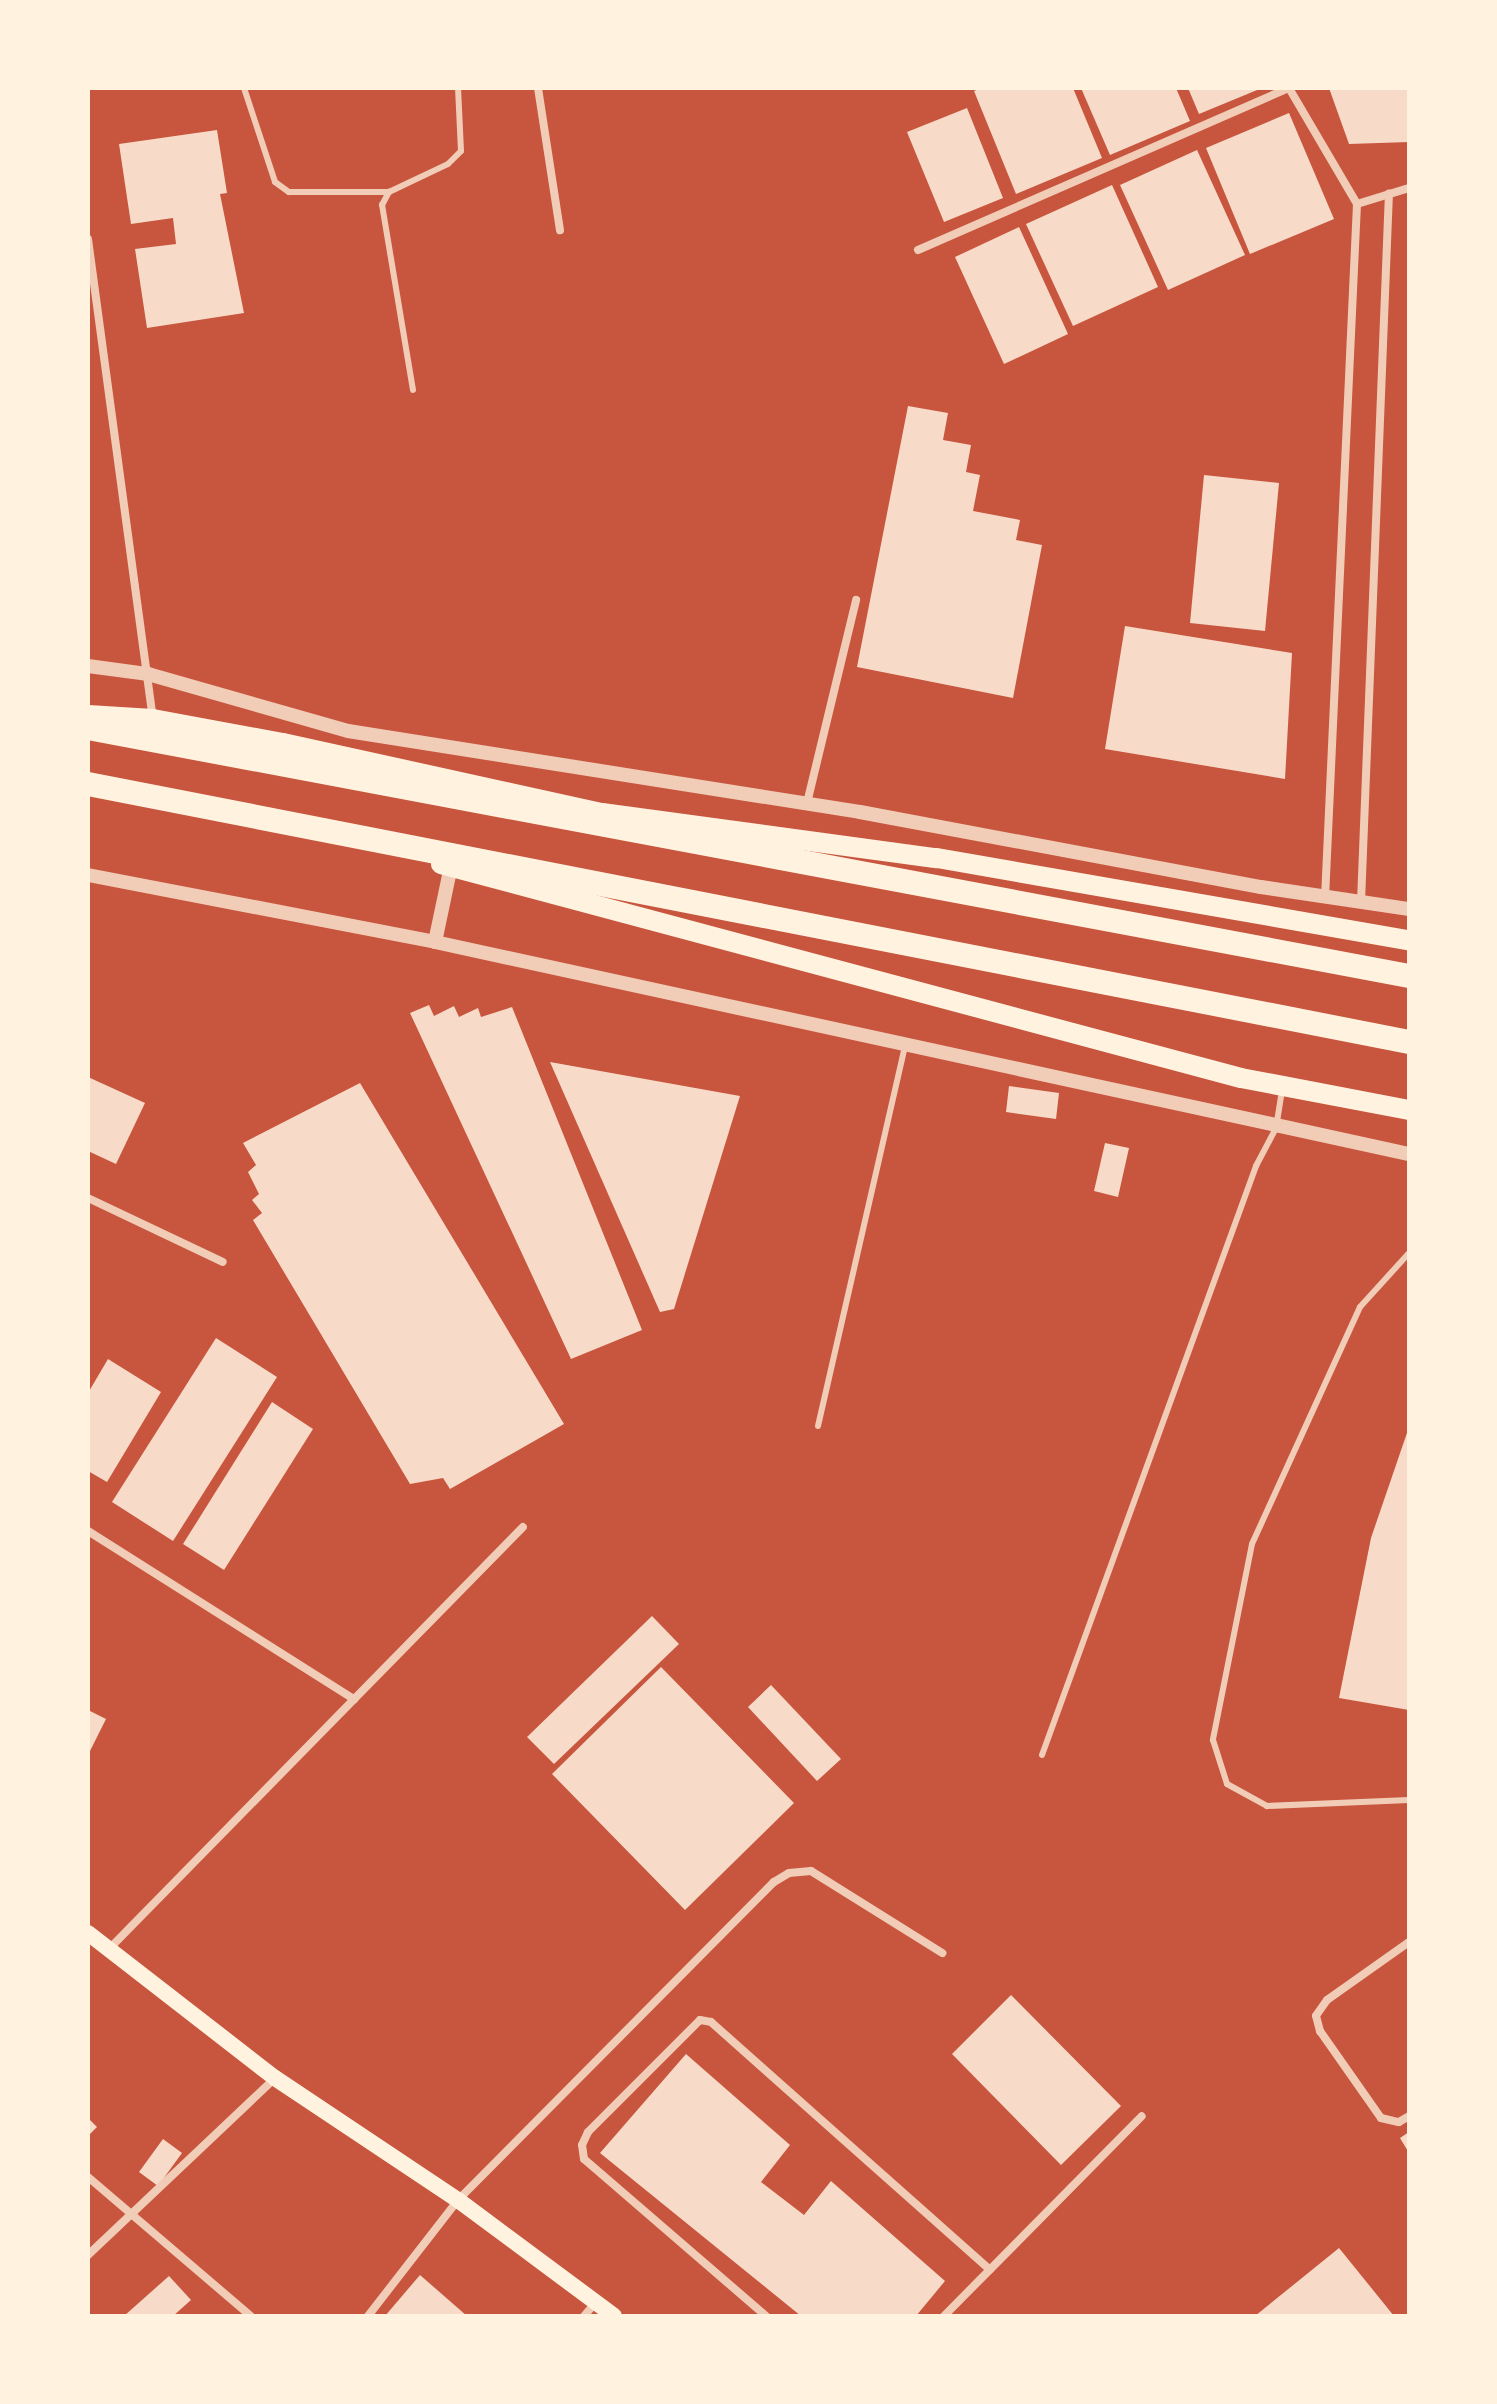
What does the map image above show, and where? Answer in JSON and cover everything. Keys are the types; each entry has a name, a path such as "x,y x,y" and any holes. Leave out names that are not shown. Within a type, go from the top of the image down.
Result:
{"highway":[{"path":"88,728 1409,976"},
{"path":"88,784 1409,1042"}],"main road":[{"path":"88,715 153,719 602,813 937,858 1409,940"},
{"path":"88,794 451,866 1283,1086 1409,1110"},
{"path":"88,1933 275,2078 458,2200 614,2316"}],"street":[{"path":"538,88 560,230"},
{"path":"918,250 1289,88 1357,204 1325,897"},
{"path":"1357,204 1409,188"},
{"path":"1361,902 1389,194"},
{"path":"88,239 153,719"},
{"path":"807,803 856,600"},
{"path":"88,666 148,674 348,731 807,803 1325,897 1409,909"},
{"path":"435,942 451,866"},
{"path":"88,875 435,942 1276,1128 1409,1154"},
{"path":"88,1198 223,1262"},
{"path":"108,1950 523,1527"},
{"path":"88,1531 354,1699"},
{"path":"368,2316 458,2200 789,1873 811,1871 942,1953"},
{"path":"1409,1942 1327,2000 1316,2016 1320,2031 1381,2118 1399,2122 1409,2116"},
{"path":"766,2316 584,2159 582,2145 588,2132 700,2020 711,2022 990,2270"},
{"path":"88,2255 275,2078"},
{"path":"944,2316 1142,2116"},
{"path":"88,2177 251,2316"},
{"path":"584,2316 597,2302"}],"lane":[{"path":"244,88 275,182 289,192 389,192 448,164 461,151 458,88"},
{"path":"389,192 382,205 413,390"},
{"path":"818,1426 905,1046"},
{"path":"1042,1755 1256,1166 1276,1128 1283,1086"},
{"path":"1409,1253 1360,1307 1252,1544 1213,1740 1227,1784 1267,1806 1409,1800"}],"building":[{"path":"982,88 1073,88 1102,158 1016,194 974,91"},
{"path":"1081,88 1176,88 1190,121 1110,155"},
{"path":"1188,88 1262,88 1199,114"},
{"path":"1329,88 1409,88 1409,142 1349,144"},
{"path":"967,108 1003,198 944,222 907,132"},
{"path":"1289,113 1334,219 1250,254 1206,148"},
{"path":"217,130 227,193 220,194 244,313 147,328 135,249 176,244 173,218 131,224 119,144"},
{"path":"1197,150 1245,255 1168,290 1120,185"},
{"path":"1112,185 1158,287 1073,326 1026,224"},
{"path":"1019,227 1068,334 1004,364 955,257"},
{"path":"908,406 948,413 943,440 971,445 966,472 980,475 973,511 1020,520 1016,540 1042,545 1013,698 857,667"},
{"path":"1204,475 1279,483 1265,631 1190,623"},
{"path":"1125,626 1292,653 1285,779 1105,749"},
{"path":"429,1005 434,1016 454,1006 459,1017 478,1008 481,1017 512,1007 642,1330 571,1359 410,1013"},
{"path":"550,1062 740,1096 674,1309 660,1312"},
{"path":"88,1077 145,1103 116,1164 88,1151"},
{"path":"360,1083 564,1424 450,1489 443,1478 410,1484 253,1220 262,1213 252,1200 259,1194 248,1172 256,1165 243,1143"},
{"path":"1009,1086 1059,1093 1056,1119 1006,1112"},
{"path":"1105,1143 1129,1148 1118,1197 1094,1191"},
{"path":"216,1338 277,1377 173,1541 112,1502"},
{"path":"108,1359 161,1392 107,1482 88,1471 88,1393"},
{"path":"272,1402 313,1429 224,1570 183,1544"},
{"path":"1409,1427 1409,1710 1339,1698 1371,1538"},
{"path":"652,1616 679,1644 554,1764 527,1737"},
{"path":"661,1667 794,1803 685,1910 552,1774"},
{"path":"771,1685 841,1759 817,1781 748,1707"},
{"path":"88,1710 106,1719 88,1755"},
{"path":"1011,1995 1121,2106 1061,2165 952,2054"},
{"path":"686,2054 790,2145 761,2182 804,2215 831,2181 945,2281 916,2316 801,2316 600,2153"},
{"path":"88,2118 97,2127 88,2136"},
{"path":"1409,2132 1409,2153 1400,2138"},
{"path":"163,2139 182,2153 158,2186 139,2172"},
{"path":"1339,2248 1394,2316 1255,2316"},
{"path":"420,2275 467,2316 385,2316"},
{"path":"169,2276 191,2300 173,2316 124,2316"}]}
